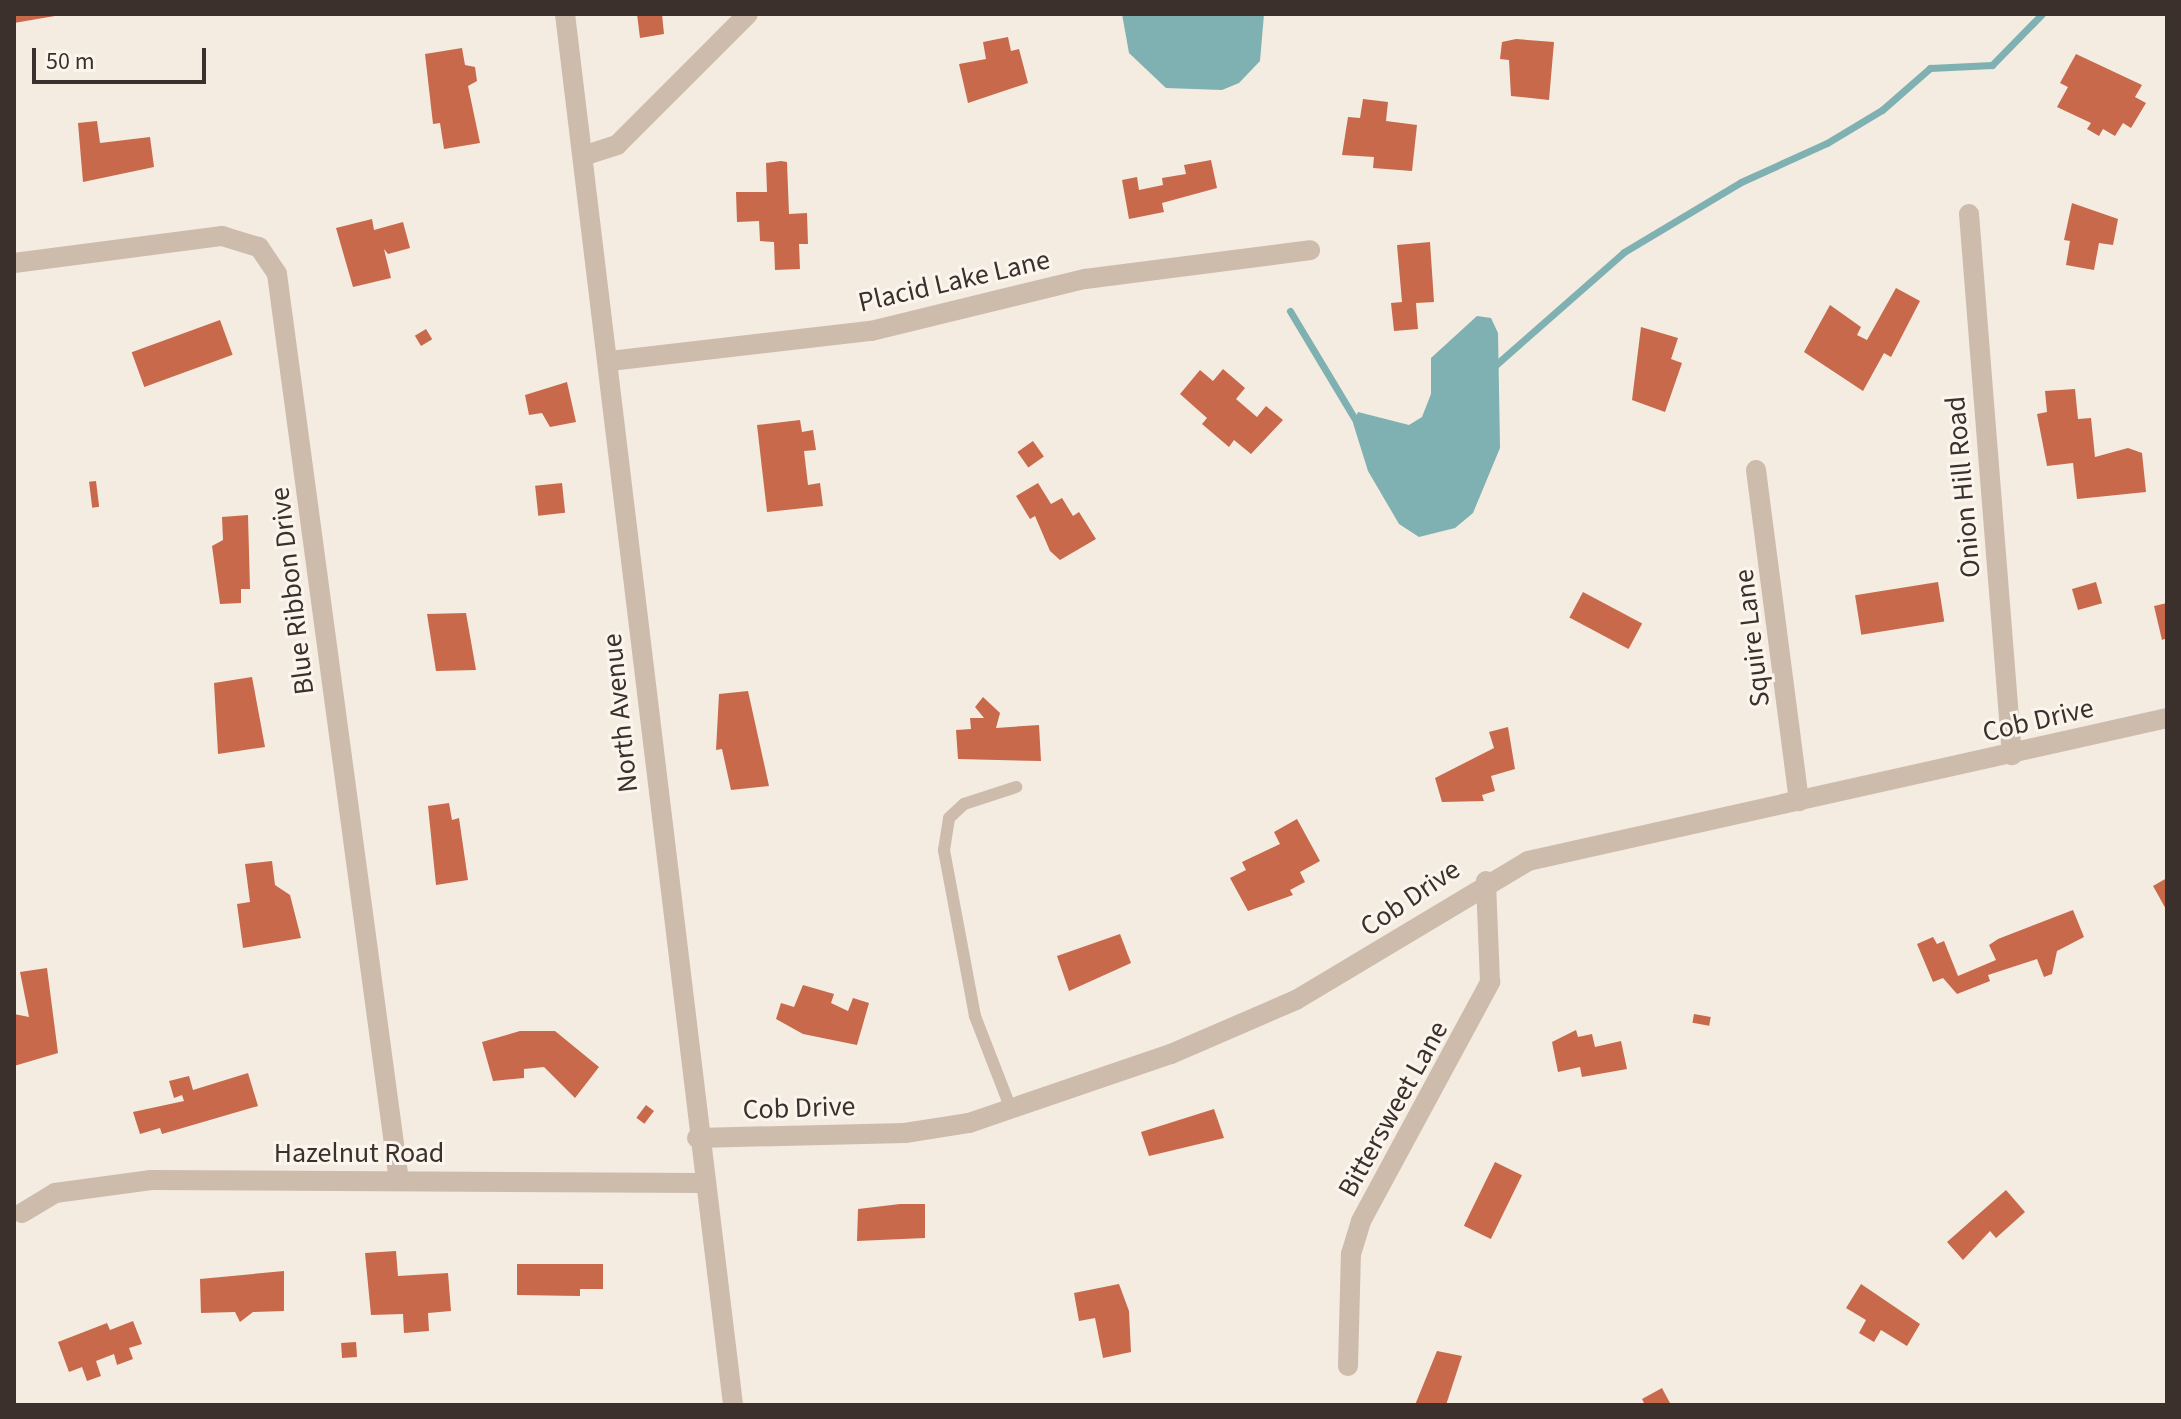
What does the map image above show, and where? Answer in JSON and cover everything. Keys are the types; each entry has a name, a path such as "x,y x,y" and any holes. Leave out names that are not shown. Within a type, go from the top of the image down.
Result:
{"street":[{"name":"North Avenue","path":"565,14 610,361 697,1138 733,1405"},
{"path":"583,156 617,145 748,14"},
{"name":"Onion Hill Road","path":"1969,214 2012,755"},
{"name":"Blue Ribbon Drive","path":"14,263 222,236 259,247 277,274 399,1181"},
{"name":"Placid Lake Lane","path":"610,361 883,329 1085,279 1310,250"},
{"name":"Squire Lane","path":"1756,470 1799,801"},
{"name":"Cob Drive","path":"697,1138 922,1132 1011,1109 1171,1054 1296,1000 1486,881 1564,851 2012,755 2167,718"},
{"name":"Bittersweet Lane","path":"1348,1366 1350,1267 1361,1221 1490,982 1486,881"},
{"name":"Hazelnut Road","path":"22,1213 55,1193 151,1180 703,1183"}],"lane":[{"path":"1011,1109 975,1016 944,850 949,818 964,804 1016,787"}],"water":[{"path":"1122,14 1264,14 1260,61 1239,83 1222,90 1166,88 1129,53"},
{"path":"1477,316 1491,318 1498,333 1500,448 1473,513 1455,528 1419,537 1399,524 1368,471 1353,423 1358,412 1409,425 1422,417 1431,394 1431,358"}],"building":[{"path":"14,14 55,14 55,16 14,23"},
{"path":"637,14 662,14 664,34 640,38"},
{"path":"1008,37 1011,51 1019,49 1028,83 968,103 959,64 986,59 983,42"},
{"path":"1516,39 1554,42 1549,100 1511,96 1509,60 1500,59 1502,42"},
{"path":"462,48 465,65 475,67 477,81 468,86 480,143 444,149 440,123 433,124 425,54"},
{"path":"2076,54 2142,85 2135,97 2146,103 2131,128 2123,123 2115,136 2103,129 2099,136 2087,129 2091,123 2057,107 2068,87 2060,83"},
{"path":"1363,99 1388,102 1386,121 1417,125 1412,171 1373,168 1374,157 1342,155 1348,117 1360,118"},
{"path":"97,121 100,143 150,137 154,167 83,182 78,123"},
{"path":"1211,160 1217,188 1162,203 1164,212 1129,219 1122,180 1137,177 1139,190 1163,185 1162,178 1186,174 1184,165"},
{"path":"787,162 789,214 807,213 808,244 799,244 800,269 775,270 774,242 760,241 759,221 737,222 736,192 767,192 766,163"},
{"path":"2072,203 2118,219 2113,245 2099,243 2094,270 2066,265 2070,241 2064,240"},
{"path":"372,219 374,230 403,222 410,248 388,254 384,249 391,278 353,287 336,228"},
{"path":"1430,242 1434,302 1416,303 1418,329 1394,331 1391,303 1402,302 1397,245"},
{"path":"1896,288 1920,301 1891,357 1884,353 1863,391 1804,352 1830,305 1861,327 1857,335 1867,340"},
{"path":"220,320 233,355 144,387 132,352"},
{"path":"1641,327 1678,338 1671,359 1682,363 1665,412 1632,400"},
{"path":"426,329 432,339 421,346 415,336"},
{"path":"1223,369 1245,388 1236,399 1257,417 1266,406 1283,420 1251,454 1234,440 1229,447 1202,424 1207,418 1180,394 1200,370 1213,381"},
{"path":"567,382 576,422 550,427 542,413 529,415 525,395"},
{"path":"2075,389 2078,419 2091,418 2095,457 2128,448 2142,453 2146,492 2077,499 2073,463 2047,466 2037,414 2047,412 2045,391"},
{"path":"800,420 802,432 813,430 816,450 804,451 808,485 820,483 823,506 767,512 757,425"},
{"path":"1033,441 1044,457 1028,467 1017,452"},
{"path":"96,481 99,507 92,508 89,482"},
{"path":"562,483 565,513 538,516 535,486"},
{"path":"1038,483 1051,504 1062,498 1073,516 1079,512 1096,539 1060,560 1050,551 1035,516 1030,519 1016,496"},
{"path":"248,515 250,589 241,589 241,603 220,604 212,546 223,540 222,517"},
{"path":"1938,582 1944,622 1861,635 1855,595"},
{"path":"2096,582 2102,603 2078,610 2072,589"},
{"path":"1583,592 1642,623 1629,649 1569,618"},
{"path":"2167,603 2167,638 2162,640 2154,606"},
{"path":"466,613 476,670 436,671 427,614"},
{"path":"252,677 265,747 218,754 214,683"},
{"path":"748,691 769,786 731,790 722,749 716,750 719,694"},
{"path":"983,697 1000,713 996,728 1039,725 1041,761 958,759 956,730 971,729 970,718 984,718 975,707"},
{"path":"1508,727 1515,769 1491,776 1495,791 1482,795 1484,801 1442,802 1435,778 1494,748 1489,732"},
{"path":"449,803 452,820 459,818 468,880 436,885 428,806"},
{"path":"1297,819 1320,861 1300,872 1305,882 1290,890 1293,895 1248,911 1230,878 1246,870 1242,862 1280,844 1274,832"},
{"path":"272,861 275,885 290,895 301,938 243,948 237,904 250,902 245,864"},
{"path":"2167,878 2167,911 2153,886"},
{"path":"2073,910 2084,937 2057,951 2052,974 2044,977 2037,959 1988,975 1990,981 1957,994 1943,978 1933,982 1917,944 1933,937 1937,944 1944,941 1958,976 1996,960 1989,945 1998,939"},
{"path":"1120,934 1131,963 1069,991 1057,956"},
{"path":"47,968 58,1053 14,1066 14,1014 29,1017 20,972"},
{"path":"803,985 834,994 831,1003 848,1011 853,998 869,1003 857,1045 803,1034 776,1019 781,1003 794,1007"},
{"path":"1694,1014 1711,1017 1709,1026 1692,1023"},
{"path":"1576,1030 1578,1037 1592,1034 1595,1047 1621,1041 1627,1069 1582,1077 1580,1067 1558,1072 1552,1042"},
{"path":"520,1031 555,1031 599,1067 575,1098 544,1067 524,1069 524,1078 493,1081 482,1042"},
{"path":"248,1073 258,1106 162,1134 160,1128 140,1134 133,1112 184,1101 182,1095 174,1098 169,1081 189,1076 193,1090"},
{"path":"646,1105 654,1111 644,1124 636,1118"},
{"path":"1214,1109 1224,1138 1149,1156 1141,1132"},
{"path":"1495,1162 1522,1175 1491,1239 1464,1226"},
{"path":"2006,1190 2025,1212 1996,1238 1990,1231 1963,1260 1947,1242"},
{"path":"925,1204 925,1238 857,1241 858,1209"},
{"path":"396,1251 398,1276 448,1273 451,1311 428,1313 429,1331 404,1333 403,1314 371,1315 365,1253"},
{"path":"517,1264 603,1264 603,1289 580,1289 580,1296 517,1295"},
{"path":"284,1271 284,1311 253,1312 240,1322 235,1312 201,1313 200,1279"},
{"path":"1119,1284 1129,1311 1131,1352 1103,1358 1095,1318 1079,1321 1074,1293"},
{"path":"1861,1284 1920,1324 1907,1346 1881,1330 1874,1342 1859,1333 1866,1320 1846,1308"},
{"path":"133,1321 142,1344 129,1348 133,1359 117,1365 114,1354 96,1361 101,1376 87,1381 82,1367 69,1372 58,1342 107,1323 110,1330"},
{"path":"356,1342 357,1357 342,1358 341,1343"},
{"path":"1437,1351 1462,1356 1446,1405 1415,1405"},
{"path":"1662,1388 1671,1405 1645,1405 1642,1399"}],"waterway":[{"path":"1491,369 1624,252 1741,182 1827,143 1882,110 1930,68 1992,65 2042,14"},
{"path":"1290,311 1359,426"}]}
